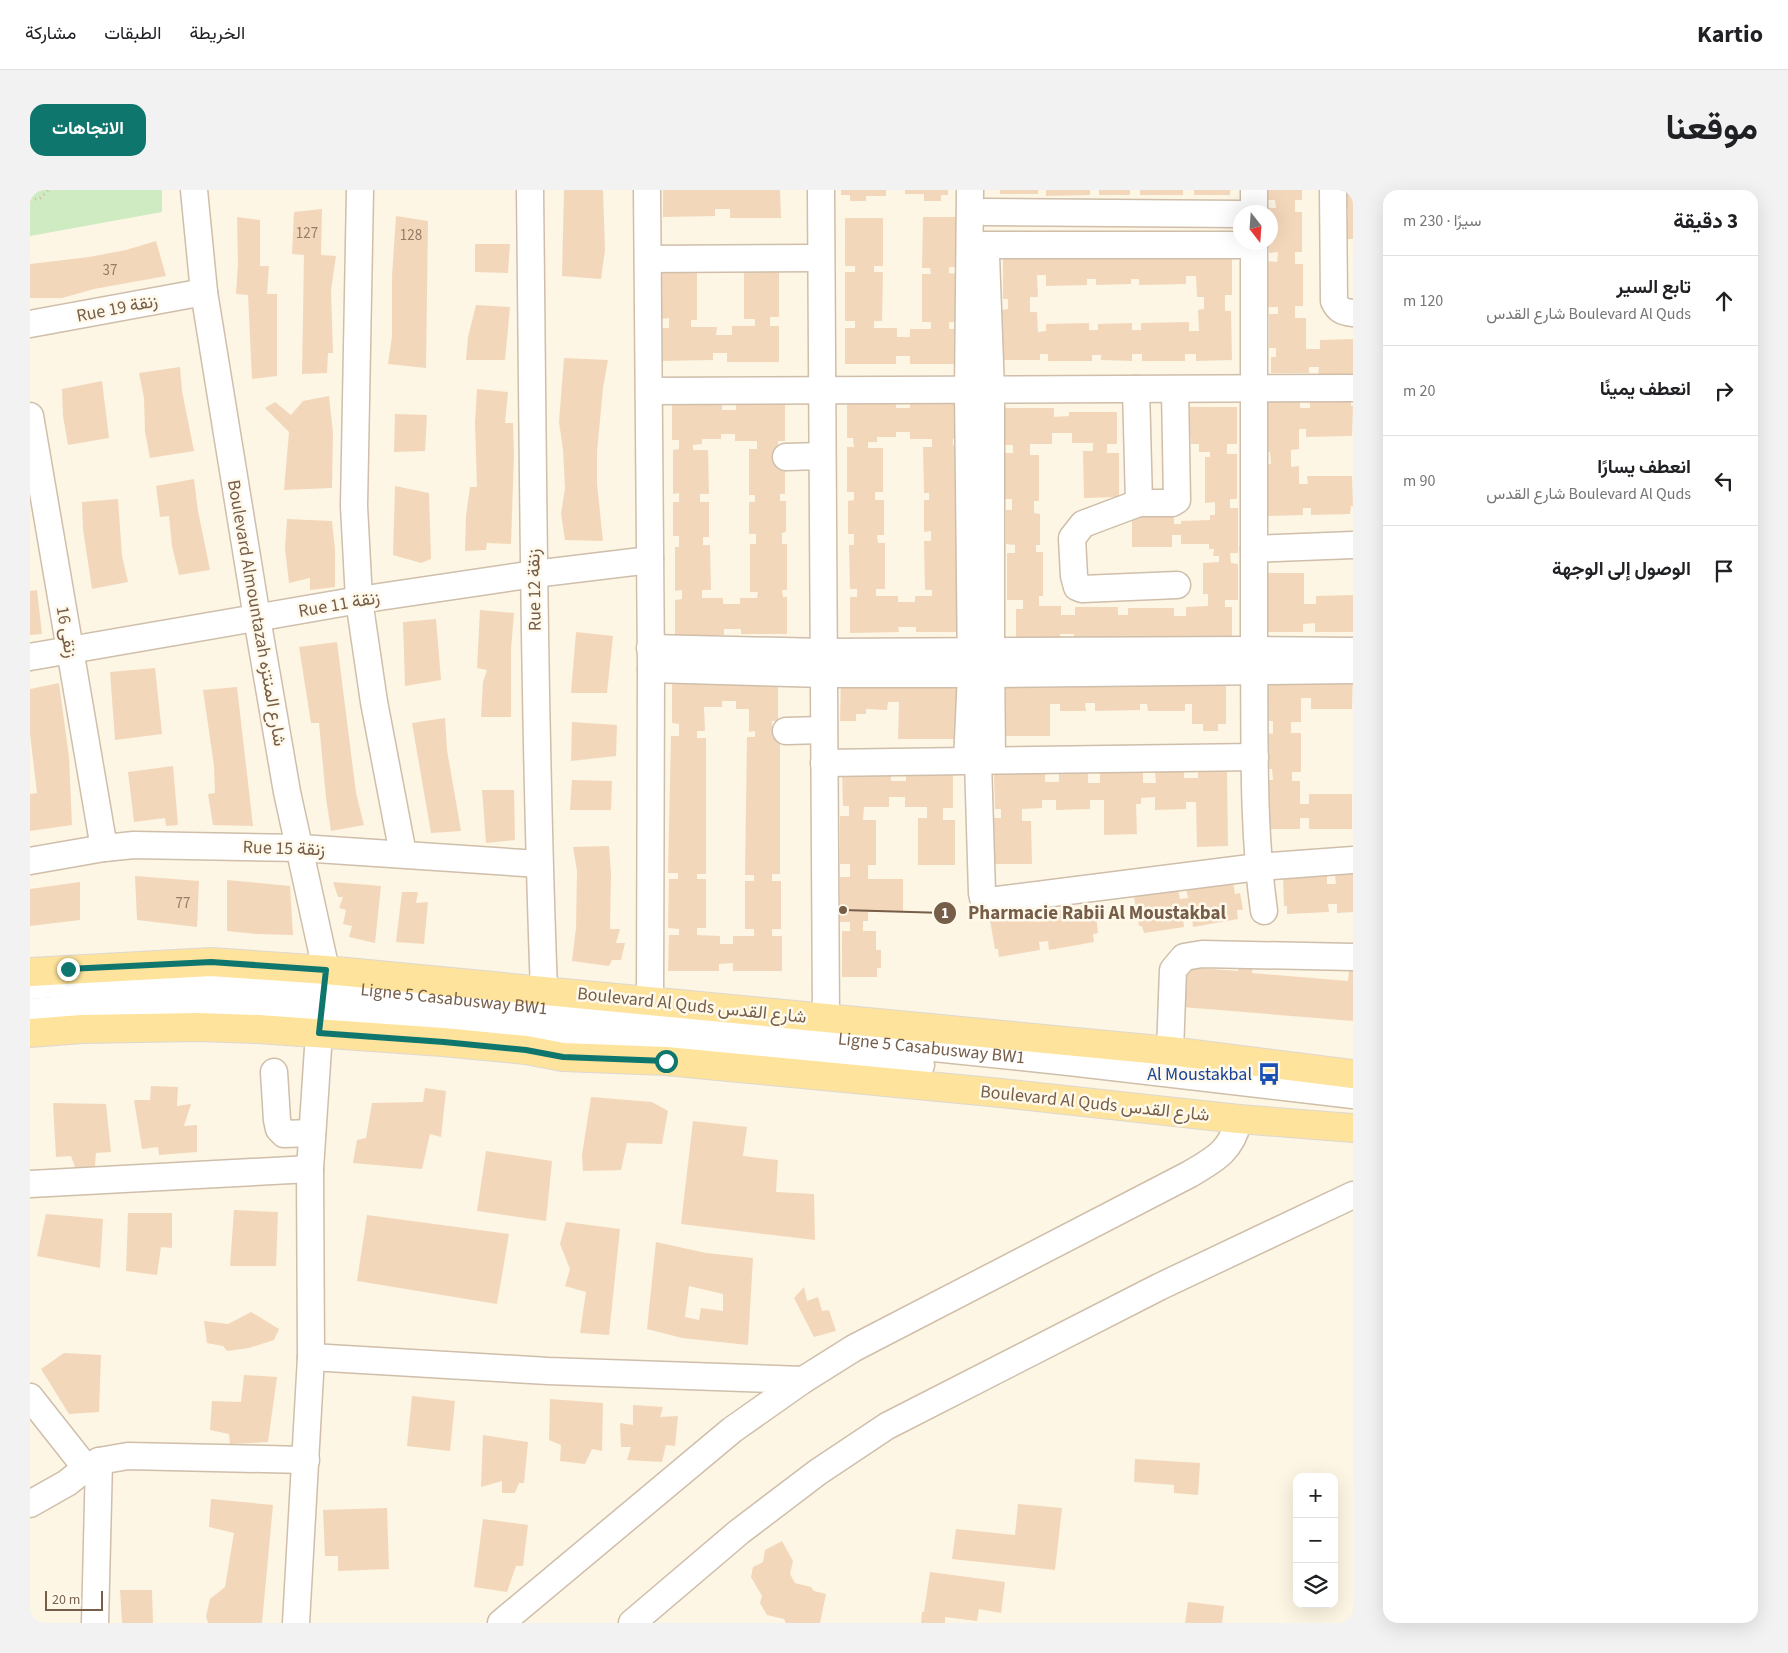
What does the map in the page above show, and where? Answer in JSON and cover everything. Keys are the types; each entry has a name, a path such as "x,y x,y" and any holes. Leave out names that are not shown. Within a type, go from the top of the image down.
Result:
{"main road":[{"name":"Boulevard Al Quds شارع القدس","path":"30,972 211,962 453,1043 526,1050 563,1057 676,1062 1002,1093 1239,1119 1353,1128"},
{"name":"Boulevard Al Quds شارع القدس","path":"30,1033 91,1028 198,1027 323,1000 544,990 1170,1051 1353,1074"}],"street":[{"name":"Boulevard Almountazah شارع المنتزه","path":"194,190 204,292 287,792 301,848 323,1000 310,1169 311,1356 296,1623"},
{"path":"360,190 354,506 359,600 374,702 404,854"},
{"name":"Rue 12 زنقة","path":"530,190 539,864 544,990"},
{"path":"647,190 650,560 650,1000"},
{"path":"821,190 826,1018"},
{"path":"970,190 980,390"},
{"path":"1254,190 1254,205"},
{"path":"1333,190 1334,301 1337,308 1353,313"},
{"path":"1233,214 985,201 980,390 981,663 979,761 982,893 983,898 992,901 1258,867 1353,860"},
{"path":"985,245 1233,244"},
{"path":"1254,250 1255,757 1258,867 1264,911"},
{"path":"648,259 821,258"},
{"name":"Rue 19 زنقة","path":"30,324 204,292"},
{"path":"649,391 822,390 902,398 980,390 1063,400 1136,389 1353,388"},
{"path":"1136,389 1139,503"},
{"path":"1175,390 1177,500 1172,503 1139,503 1083,524 1072,538 1074,582 1077,587 1082,589 1177,585"},
{"name":"زنقى 16","path":"30,416 104,848"},
{"path":"786,457 822,456"},
{"path":"1254,549 1353,545"},
{"name":"Rue 11 زنقة","path":"30,657 359,600 534,574 650,560"},
{"path":"650,658 824,663 981,663 1255,660 1353,651"},
{"path":"1255,660 1353,670"},
{"path":"786,731 824,730"},
{"path":"824,763 1255,757"},
{"name":"Rue 15 زنقة","path":"30,861 104,848 134,845 301,848 539,864"},
{"path":"1170,1051 1174,970 1184,957 1202,954 1353,957"},
{"name":"Ligne 5 Casabusway BW1","path":"30,986 107,980 323,1000 1353,1107"},
{"name":"Ligne 5 Casabusway BW1","path":"30,1012 109,1005 323,1000 370,990 1069,1062 1353,1095"},
{"path":"274,1072 279,1129 284,1134 312,1133"},
{"path":"501,1623 732,1430 803,1380 854,1348 1215,1160 1232,1141 1239,1119"},
{"path":"30,1184 310,1169"},
{"path":"632,1623 747,1526 818,1472 887,1426 1159,1286 1353,1195"},
{"path":"311,1356 548,1371 803,1380"},
{"path":"30,1397 93,1464 95,1623"},
{"path":"30,1504 67,1483 93,1464 128,1456 306,1460"}],"path":[{"path":"30,200 40,198 49,190"}],"green space":[{"path":"30,190 162,190 162,212 30,236"}],"building":[{"path":"564,190 603,190 605,250 601,279 562,276"},
{"path":"663,190 780,190 781,218 730,218 730,209 715,209 715,216 663,217"},
{"path":"841,190 886,190 886,196 866,196 866,201 850,201 850,195 841,195"},
{"path":"905,190 948,190 948,195 941,195 941,201 924,201 924,194 905,194"},
{"path":"1000,190 1038,190 1038,194 1000,194"},
{"path":"1046,190 1090,190 1090,195 1046,196"},
{"path":"1099,190 1130,190 1130,195 1099,195"},
{"path":"1140,190 1183,190 1183,195 1140,195"},
{"path":"1194,190 1230,190 1230,195 1194,195"},
{"path":"1268,190 1302,190 1302,200 1295,200 1295,212 1302,212 1302,252 1295,252 1295,264 1303,264 1303,306 1295,306 1295,318 1306,318 1306,349 1320,349 1320,340 1353,339 1353,375 1318,375 1319,367 1309,367 1309,373 1271,373 1271,357 1276,357 1276,348 1269,348 1269,314 1278,314 1278,307 1268,307 1268,261 1277,262 1278,252 1269,253 1269,250 1278,250 1278,205 1276,205 1275,200 1268,200"},
{"path":"1343,190 1353,190 1353,239 1343,239 1343,220 1348,219 1348,209 1343,209"},
{"path":"322,209 321,255 336,256 331,290 333,353 328,353 327,373 302,374 304,255 292,254 294,212"},
{"path":"396,216 428,221 426,368 388,364 392,336 392,276"},
{"path":"237,217 260,220 260,266 269,266 267,294 277,294 277,376 252,379 248,295 236,294 238,264"},
{"path":"923,217 958,217 957,267 949,267 949,273 958,274 958,322 949,322 949,329 959,329 959,364 910,364 910,356 896,356 896,364 845,364 845,328 855,328 855,321 845,321 845,272 855,272 855,266 845,266 845,218 883,218 883,266 874,266 874,272 883,272 882,321 874,321 874,328 897,328 897,337 910,337 910,329 931,329 931,322 922,322 922,274 931,274 930,268 922,268"},
{"path":"156,241 166,276 94,289 62,298 30,298 30,264 89,257 126,250"},
{"path":"475,244 510,244 508,273 475,272"},
{"path":"1003,246 1232,246 1232,295 1225,295 1225,311 1231,311 1232,360 1196,361 1196,354 1185,354 1185,361 1142,361 1142,354 1132,354 1132,361 1101,360 1101,355 1092,355 1092,361 1048,361 1048,354 1040,354 1040,360 1002,360 1002,310 1008,309 1008,299 1003,299","holes":["1037,275 1046,275 1046,286 1087,285 1087,279 1096,279 1096,285 1131,284 1131,279 1139,279 1139,285 1186,284 1186,276 1196,276 1197,297 1204,297 1204,309 1198,310 1199,331 1189,331 1189,322 1141,323 1141,330 1132,330 1132,323 1098,324 1098,330 1089,330 1089,323 1046,324 1046,331 1038,332 1037,312 1030,312 1030,297 1038,297"]},
{"path":"744,268 779,268 779,317 770,317 770,326 779,326 779,362 727,362 727,353 713,353 713,360 661,361 661,328 669,328 669,318 661,319 661,269 697,269 697,320 691,320 691,327 717,327 716,335 732,335 732,326 755,326 755,319 744,319"},
{"path":"476,305 510,307 505,360 466,360 468,337"},
{"path":"564,358 608,360 603,388 597,452 597,484 603,541 565,540 561,514 565,488 559,422"},
{"path":"180,367 182,391 194,451 150,458 145,432 144,398 139,373"},
{"path":"102,381 109,438 68,445 63,416 62,389"},
{"path":"477,389 508,392 505,423 513,423 514,454 511,544 487,543 486,550 465,551 466,516 470,487 477,487 475,423"},
{"path":"329,396 333,433 332,488 284,490 289,432 265,408 275,402 291,415 303,401"},
{"path":"1310,400 1351,400 1351,406 1353,406 1352,436 1306,437 1306,429 1299,429 1299,449 1291,450 1291,467 1299,466 1299,484 1308,484 1307,476 1352,476 1353,506 1351,506 1350,514 1311,515 1311,508 1303,508 1303,515 1267,516 1266,464 1271,464 1270,452 1265,452 1265,401 1300,401 1300,408 1310,408"},
{"path":"896,402 896,408 910,408 910,402 960,402 960,439 953,439 953,445 959,445 959,492 955,492 955,499 960,499 957,595 962,595 962,632 916,632 916,627 898,627 899,632 850,633 850,597 857,597 857,589 850,589 849,545 854,545 854,534 848,534 848,501 854,500 854,492 847,492 847,447 854,447 853,438 847,438 847,403","holes":["896,432 910,432 910,439 932,439 932,447 923,447 924,493 929,493 929,500 924,500 924,532 931,531 931,541 924,541 925,590 932,590 932,596 915,596 915,602 898,602 898,596 876,596 876,589 885,589 885,543 878,543 877,535 884,535 884,500 875,500 875,492 883,492 883,448 868,448 868,442 877,442 877,437 896,437"]},
{"path":"785,403 785,441 778,441 778,447 785,447 785,494 780,494 780,501 786,501 786,532 782,533 782,544 787,544 787,590 782,590 783,597 787,597 787,634 741,634 741,629 724,629 724,635 675,635 675,600 682,599 682,590 675,591 675,547 679,547 679,536 673,536 673,502 679,502 679,493 673,494 673,450 679,449 679,440 672,440 672,404 722,404 722,410 736,410 736,404","holes":["721,434 735,434 735,441 757,441 757,449 749,449 749,495 755,495 755,502 749,502 749,534 756,534 756,544 750,544 750,592 758,592 757,598 740,598 740,604 723,604 723,598 702,598 702,590 711,590 710,545 703,545 703,537 709,537 709,502 700,502 700,494 709,494 708,450 693,450 693,445 702,444 702,439 721,439"]},
{"path":"1190,407 1237,407 1237,444 1227,444 1227,454 1237,454 1237,499 1230,499 1230,508 1238,508 1238,553 1230,553 1231,563 1238,564 1238,600 1225,600 1225,607 1232,607 1232,642 1186,643 1186,636 1173,636 1173,642 1129,642 1129,636 1120,636 1120,642 1074,642 1074,634 1060,634 1060,641 1016,641 1016,609 1023,609 1023,600 1007,600 1007,553 1015,553 1015,545 1006,544 1006,510 1012,510 1012,499 1005,499 1005,453 1013,453 1013,445 1005,445 1005,408 1054,408 1054,417 1069,416 1069,412 1117,412 1117,444 1107,444 1107,453 1119,453 1119,497 1084,498 1083,451 1093,451 1093,443 1072,443 1072,433 1052,433 1052,444 1030,444 1030,455 1039,455 1039,501 1034,501 1034,513 1040,514 1040,545 1036,545 1036,552 1043,552 1043,596 1039,596 1039,606 1061,606 1061,615 1075,615 1075,607 1118,607 1118,615 1128,615 1128,608 1174,608 1174,616 1186,616 1186,607 1208,606 1208,594 1203,594 1203,563 1219,562 1219,556 1213,556 1214,549 1209,549 1209,544 1181,544 1181,535 1172,535 1172,547 1132,547 1132,511 1174,511 1174,524 1181,524 1181,521 1210,520 1210,515 1215,515 1215,502 1205,503 1205,457 1210,457 1210,452 1199,452 1199,444 1191,444 1190,433 1181,433 1181,415 1190,414"},
{"path":"395,414 427,415 425,451 394,452"},
{"path":"194,479 198,511 210,570 179,575 172,546 169,516 160,517 156,486"},
{"path":"395,486 429,493 431,559 421,563 393,555"},
{"path":"118,499 122,556 128,582 92,589 83,529 82,502"},
{"path":"287,519 332,521 335,550 335,587 310,590 310,578 289,583 285,549"},
{"path":"1267,573 1304,573 1304,604 1316,604 1316,596 1353,595 1353,632 1315,632 1315,623 1303,624 1303,632 1268,632"},
{"path":"37,590 42,634 30,635 30,591"},
{"path":"480,610 514,613 511,649 511,717 481,717 483,682 487,670 477,668"},
{"path":"436,619 441,680 405,686 403,622"},
{"path":"576,632 613,636 607,693 571,693"},
{"path":"337,642 356,793 364,825 331,831 319,723 311,723 299,647"},
{"path":"155,668 162,734 115,740 110,672"},
{"path":"778,673 778,721 772,721 772,737 780,736 780,874 772,874 772,881 781,881 781,929 772,929 772,936 782,936 782,971 733,971 733,963 719,964 719,971 668,971 669,935 679,935 679,929 668,928 669,879 678,879 678,873 668,873 671,736 679,736 679,724 672,723 672,674","holes":["722,701 736,701 736,709 749,709 749,732 755,731 755,737 747,737 745,875 754,875 754,881 745,881 745,929 754,929 754,936 733,936 733,944 720,944 720,936 697,935 697,928 706,928 706,879 697,879 697,874 706,874 706,738 697,738 697,731 705,731 704,707 722,707"]},
{"path":"1353,674 1352,709 1311,709 1311,698 1301,698 1301,722 1291,722 1291,733 1301,733 1301,772 1292,772 1292,781 1300,781 1300,804 1309,804 1309,794 1352,794 1352,829 1309,829 1309,818 1300,818 1300,829 1266,829 1266,780 1273,780 1272,769 1266,769 1266,733 1273,734 1273,721 1266,721 1266,675"},
{"path":"1226,675 1226,724 1218,724 1218,731 1203,731 1203,724 1192,724 1192,704 1185,704 1185,711 1148,711 1147,704 1140,704 1140,710 1095,711 1095,703 1085,703 1086,711 1060,711 1060,704 1050,704 1050,736 1005,736 1005,678"},
{"path":"841,677 958,678 957,739 898,739 899,702 888,702 887,710 866,709 866,714 856,714 856,721 840,721"},
{"path":"59,683 69,757 72,825 30,831 30,794 37,793 30,734 30,689"},
{"path":"237,687 253,826 213,825 208,794 215,793 214,766 203,690"},
{"path":"445,718 447,750 461,831 431,833 412,723"},
{"path":"572,722 617,725 616,756 571,761"},
{"path":"173,766 178,825 166,826 165,818 134,822 128,772"},
{"path":"842,771 891,771 891,781 906,781 906,773 953,772 953,808 943,808 943,820 955,820 955,865 918,865 918,818 927,818 927,807 905,807 905,797 889,797 889,807 864,807 863,820 876,820 876,865 868,865 868,879 903,879 903,912 868,912 868,921 863,921 863,931 876,931 876,950 881,950 881,968 877,968 877,977 842,977 842,931 850,931 850,922 840,922 840,877 850,877 850,864 840,864 840,816 849,816 849,806 843,806"},
{"path":"1045,772 1045,782 1059,782 1059,773 1088,773 1088,783 1100,783 1100,773 1143,772 1143,783 1156,783 1155,772 1184,772 1184,778 1198,778 1198,772 1227,772 1228,846 1197,847 1196,802 1186,802 1186,809 1155,810 1155,797 1141,798 1141,804 1136,804 1137,834 1104,835 1104,800 1090,800 1090,809 1056,810 1056,800 1042,800 1042,808 1022,809 1022,821 1031,821 1032,864 995,864 994,818 1001,818 1001,809 995,809 994,773"},
{"path":"572,780 612,781 611,810 570,810"},
{"path":"482,790 514,790 515,840 486,843"},
{"path":"609,846 611,873 610,929 620,929 616,943 625,943 621,960 612,960 609,966 572,961 576,928 577,871 573,847"},
{"path":"1353,874 1353,912 1337,913 1337,904 1328,904 1329,912 1287,914 1287,906 1284,906 1283,877 1327,875 1327,884 1336,884 1335,875"},
{"path":"135,876 199,881 197,927 137,920"},
{"path":"227,880 290,886 293,935 227,931"},
{"path":"80,882 80,920 30,926 30,889"},
{"path":"333,882 381,886 375,943 349,937 352,926 343,924 346,910 339,908 343,897 338,897"},
{"path":"1233,882 1235,894 1240,893 1243,910 1237,910 1238,919 1193,927 1192,918 1183,919 1184,927 1144,933 1142,926 1139,926 1134,897 1178,890 1180,899 1188,898 1186,889"},
{"path":"402,892 418,892 416,903 428,902 424,944 396,942"},
{"path":"1089,905 1090,917 1096,916 1098,933 1093,934 1094,942 1049,950 1048,941 1039,942 1040,950 999,957 998,949 995,949 990,920 1034,913 1035,922 1044,921 1042,913"},
{"path":"1239,960 1253,962 1252,973 1348,981 1349,971 1353,971 1353,1021 1182,1007 1185,967 1238,971"},
{"path":"151,1086 178,1087 177,1106 191,1104 184,1126 197,1125 197,1152 159,1155 158,1147 142,1149 134,1100 150,1100"},
{"path":"425,1088 446,1091 441,1137 430,1134 422,1169 353,1163 357,1140 366,1138 372,1103 423,1102"},
{"path":"591,1097 652,1102 668,1111 662,1144 627,1143 621,1170 583,1171 582,1155"},
{"path":"53,1103 106,1104 111,1152 96,1153 95,1166 76,1170 71,1156 56,1157"},
{"path":"693,1121 747,1127 743,1156 778,1160 776,1192 814,1194 815,1240 681,1224"},
{"path":"486,1151 552,1161 546,1221 477,1211"},
{"path":"234,1210 278,1212 276,1266 230,1266"},
{"path":"128,1213 172,1213 172,1248 161,1247 157,1275 126,1271"},
{"path":"46,1214 103,1219 100,1268 37,1256"},
{"path":"367,1215 509,1234 497,1304 357,1281"},
{"path":"566,1222 620,1229 609,1335 580,1333 586,1292 565,1286 570,1269 560,1244"},
{"path":"656,1242 706,1253 753,1258 748,1345 682,1338 647,1329","holes":["689,1286 723,1294 723,1311 701,1308 699,1320 685,1317"]},
{"path":"804,1287 807,1301 818,1297 822,1311 829,1310 836,1331 814,1337 794,1298"},
{"path":"251,1312 279,1329 274,1340 249,1348 227,1351 223,1346 207,1343 204,1321 228,1324"},
{"path":"64,1353 101,1355 99,1412 69,1414 41,1369"},
{"path":"244,1375 277,1377 268,1442 230,1444 229,1434 210,1430 212,1401 241,1402"},
{"path":"412,1396 455,1401 450,1451 407,1446"},
{"path":"550,1399 603,1403 602,1451 592,1449 585,1464 560,1461 561,1445 549,1440"},
{"path":"633,1405 663,1407 660,1417 678,1416 675,1446 666,1445 662,1462 627,1460 631,1447 621,1447 620,1423 633,1425"},
{"path":"483,1435 528,1442 524,1483 519,1483 515,1493 502,1493 502,1481 481,1487"},
{"path":"1135,1459 1200,1463 1198,1495 1174,1493 1174,1485 1134,1482"},
{"path":"211,1499 273,1505 262,1623 208,1623 206,1616 210,1599 225,1587 234,1533 209,1527"},
{"path":"1018,1504 1062,1508 1055,1570 952,1559 956,1529 1015,1535"},
{"path":"387,1508 389,1569 338,1571 338,1556 325,1556 323,1510"},
{"path":"483,1519 528,1525 523,1566 516,1566 507,1592 474,1587"},
{"path":"782,1541 793,1561 790,1574 795,1583 811,1587 814,1591 826,1594 820,1623 786,1623 784,1619 767,1615 760,1603 762,1596 751,1577 753,1567 763,1562 765,1550"},
{"path":"930,1572 1005,1582 1001,1613 979,1609 977,1621 945,1617 945,1623 921,1623"},
{"path":"120,1590 152,1590 153,1623 122,1623"},
{"path":"1188,1602 1224,1606 1222,1623 1185,1623"}],"place":[{"name":"Pharmacie Rabii Al Moustakbal","path":"843,910"},
{"name":"Al Moustakbal","path":"1269,1074"}],"route":[{"path":"68,969 211,962 326,970 319,1033 526,1050 563,1057 666,1061"}]}
